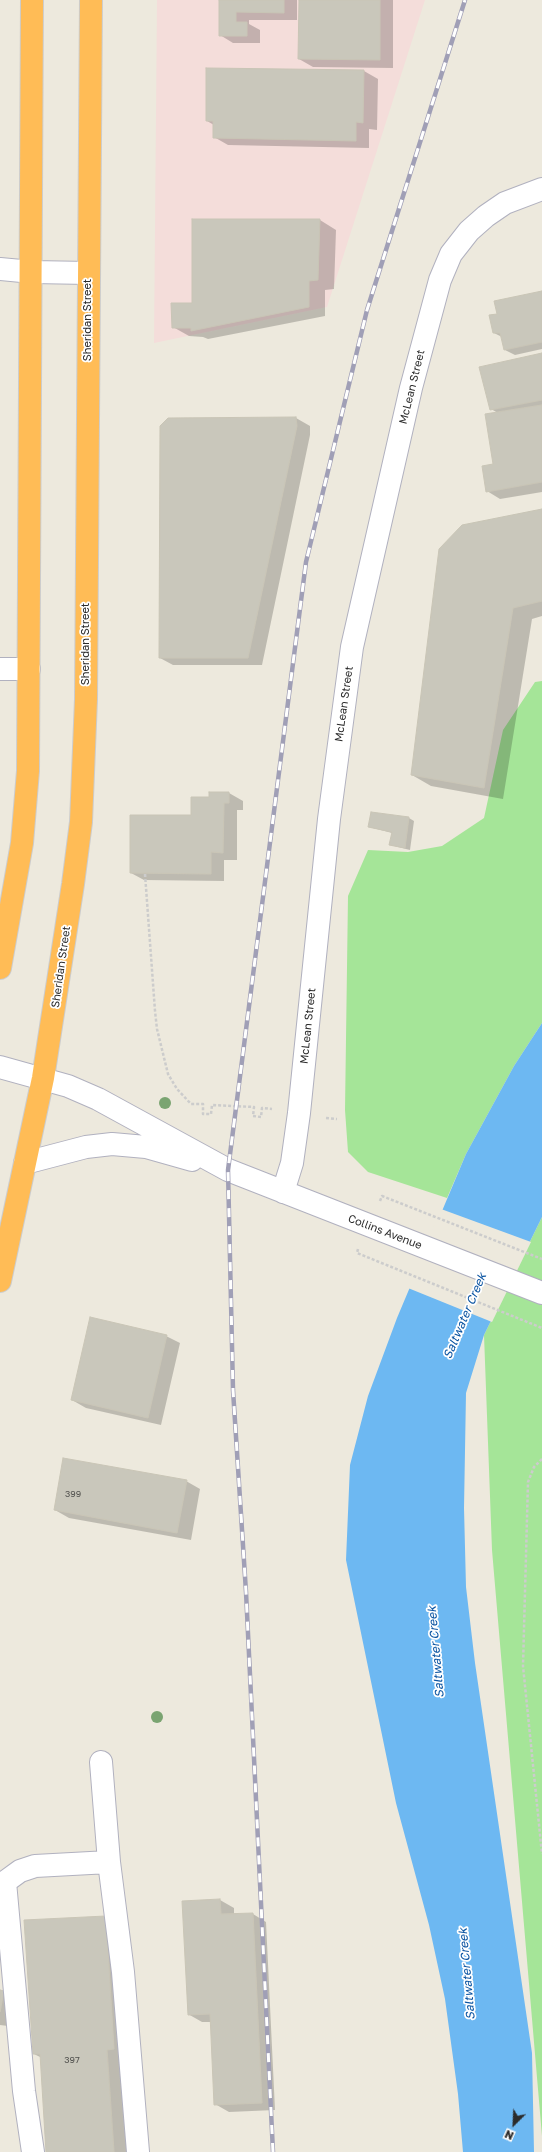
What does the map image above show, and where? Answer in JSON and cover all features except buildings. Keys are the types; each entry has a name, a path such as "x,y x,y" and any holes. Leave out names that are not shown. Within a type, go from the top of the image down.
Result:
{"highway":[{"path":"0,968 24,818 28,772 32,272 32,0"},
{"name":"Sheridan Street","path":"0,1282 43,1078 73,884 83,790 86,699 91,0"}],"street":[{"name":"McLean Street","path":"283,1192 292,1163 299,1113 329,819 352,647 411,388 440,280 451,254 470,231 505,203 542,189"},
{"path":"0,269 32,272 89,272"},
{"path":"0,669 29,669"},
{"name":"Collins Avenue","path":"0,1067 43,1078 98,1099 228,1170"},
{"name":"Collins Avenue","path":"25,1163 86,1147 112,1144 146,1147 228,1170 542,1293"},
{"path":"101,1762 109,1862 123,1972 138,2152"},
{"path":"33,2152 24,2091 3,1882 20,1871 35,1866 109,1862"}],"path":[{"path":"146,874 155,1011 157,1029 168,1074 191,1104 203,1104 203,1114 212,1114 212,1104 254,1107 253,1116 261,1117 262,1108 278,1110"},
{"path":"323,1117 338,1119"},
{"path":"378,1204 382,1196 542,1259"},
{"path":"371,1258 542,1328"},
{"path":"542,1459 534,1467 528,1482 523,1666 542,1854"}],"shaded area":[{"path":"157,0 425,0 327,307 154,343"}],"green space":[{"path":"542,681 542,1023 514,1066 466,1154 447,1198 368,1172 348,1152 345,1110 348,896 368,850 408,852 442,846 484,818 503,730 535,682"},
{"path":"542,1217 542,2136 492,1550 484,1335"}],"water":[{"name":"Saltwater Creek","path":"542,1023 542,1217 484,1335 466,1393 464,1508 466,1587 475,1663 532,2053 534,2152 463,2152 458,2094 445,1999 429,1925 396,1803 346,1560 350,1465 368,1396 397,1318 466,1154 514,1066"}],"pier":[{"path":"441,1209 531,1242 492,1322 408,1288"}],"railway":[{"path":"273,2152 246,1592 233,1390 228,1170 306,562 367,310 465,0"}]}
